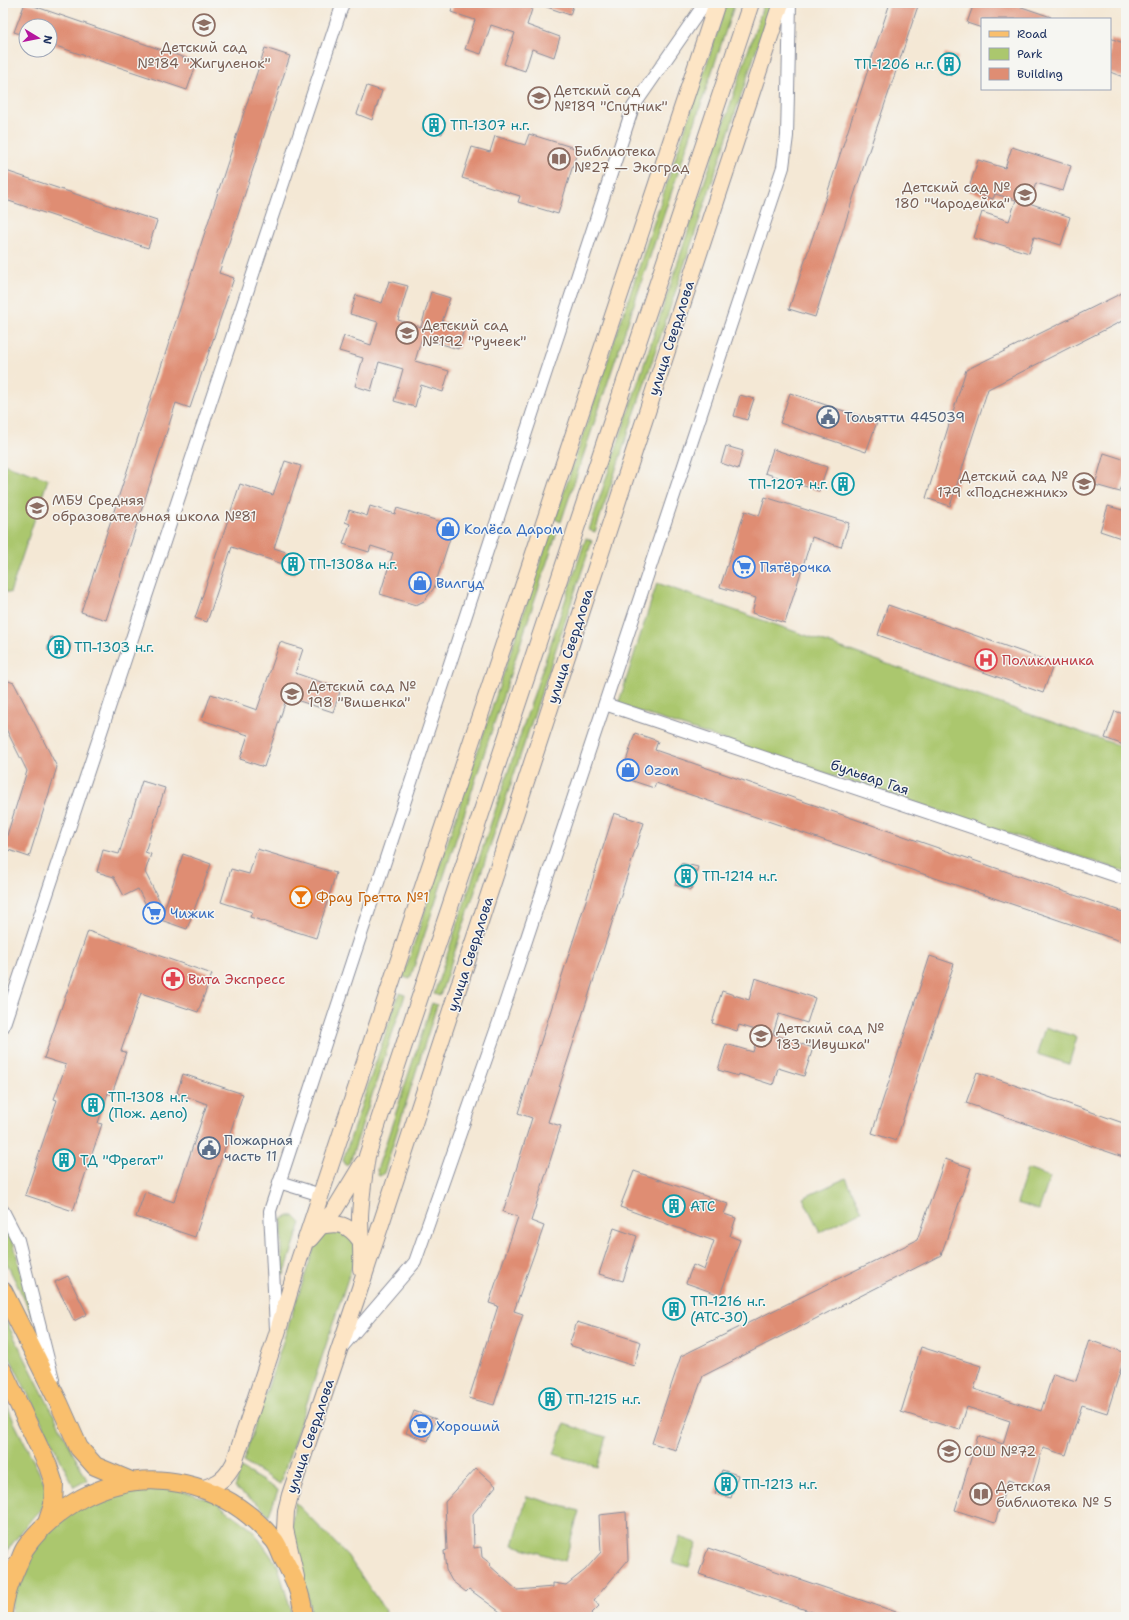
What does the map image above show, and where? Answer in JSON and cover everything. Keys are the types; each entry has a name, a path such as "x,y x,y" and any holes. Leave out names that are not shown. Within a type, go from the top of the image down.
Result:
{"main road":[{"name":"улица Свердлова","path":"204,1488 217,1484 228,1475 234,1463 276,1336 299,1260 717,3"},
{"name":"улица Свердлова","path":"360,1288 362,1252 360,1240 362,1191 366,1156 750,3"},
{"name":"улица Свердлова","path":"298,1586 286,1529 286,1511 290,1495 360,1288 781,3"},
{"name":"улица Свердлова","path":"299,1260 312,1235 335,1209 366,1156"},
{"path":"320,1226 331,1224 344,1225 353,1230 360,1240"},
{"path":"3,1291 59,1403 79,1448 96,1466 131,1481"},
{"path":"3,1371 51,1472 54,1484 53,1506 47,1523"},
{"path":"3,1616 11,1580 26,1548 47,1523 69,1505 96,1491 131,1481 169,1481 204,1488 242,1509 274,1540 298,1586 304,1613"}],"street":[{"path":"3,1027 343,3"},
{"path":"276,1336 270,1211 279,1182 632,107 705,3"},
{"path":"338,1351 415,1262 503,1012 783,167 787,136 790,3"},
{"name":"бульвар Гая","path":"605,704 1126,879"},
{"path":"279,1182 321,1195"},
{"path":"3,1211 18,1240 59,1403"},
{"path":"3,1384 19,1403"}],"green space":[{"path":"727,3 735,3 561,522 555,519"},
{"path":"764,3 772,3 595,532 589,530"},
{"path":"3,464 48,479 10,593 3,591"},
{"path":"552,527 558,529 410,979 403,977"},
{"path":"586,538 592,541 440,996 434,994"},
{"path":"657,583 1126,748 1126,872 618,705"},
{"path":"399,993 405,995 350,1162 346,1165 344,1164 343,1160"},
{"path":"432,1003 437,1005 384,1173 380,1176 378,1175 377,1170"},
{"path":"1045,1027 1077,1037 1069,1064 1037,1054"},
{"path":"1027,1169 1050,1177 1039,1210 1017,1203"},
{"path":"846,1178 862,1211 820,1232 803,1198"},
{"path":"289,1216 294,1216 301,1223 284,1275 282,1274 282,1219"},
{"path":"3,1217 11,1233 33,1317 3,1256"},
{"path":"331,1229 354,1237 356,1254 280,1484 243,1462 318,1236"},
{"path":"3,1315 87,1480 74,1487 3,1344"},
{"path":"3,1394 14,1422 46,1486 45,1502 42,1508 33,1517 9,1548 3,1563"},
{"path":"564,1424 606,1437 597,1467 554,1454"},
{"path":"241,1468 278,1490 269,1515 258,1504 235,1488"},
{"path":"132,1487 174,1488 214,1501 251,1528 278,1566 291,1611 290,1617 11,1617 13,1594 29,1555 56,1522 91,1499"},
{"path":"527,1496 579,1511 565,1561 513,1545"},
{"path":"295,1502 347,1555 384,1609 384,1617 312,1617 303,1578 290,1535"},
{"path":"680,1537 697,1543 689,1567 672,1562"}],"building":[{"path":"25,3 197,62 187,90 58,47 58,18 19,18"},
{"path":"454,3 470,3 483,7 484,3 534,3 527,25 560,37 554,57 532,49 525,71 504,64 515,33 491,25 481,54 465,49 475,20 451,12"},
{"path":"542,3 574,3 570,15 541,5"},
{"path":"890,3 919,3 856,189 815,317 789,309"},
{"path":"974,3 1010,3 1051,17 981,18 981,28 967,23"},
{"path":"18,21 18,33 14,32"},
{"path":"1111,38 1126,44 1126,78 1111,72"},
{"path":"265,48 290,56 219,273 234,278 190,408 176,403 106,620 81,612"},
{"name":"ТП-1206 н.г.","path":"945,53 958,57 952,76 940,72"},
{"path":"367,86 382,91 372,120 357,114"},
{"name":"ТП-1307 н.г.","path":"426,116 445,122 442,134 423,129"},
{"path":"529,134 578,149 558,214 518,202 520,196 462,178 472,147 490,152 495,136 525,145"},
{"path":"1012,147 1071,166 1063,191 1036,183 1029,203 1070,217 1061,245 1034,237 1029,253 995,243 995,245 974,238 982,212 1009,221 1016,200 995,194 993,199 968,191 978,160 1005,168"},
{"path":"3,170 157,221 148,248 3,199"},
{"path":"389,281 408,286 398,320 421,327 431,292 450,298 442,322 464,329 458,349 422,338 415,361 449,371 443,392 421,385 415,407 394,401 403,369 379,362 371,391 355,386 363,358 339,351 344,336 371,345 378,322 350,314 356,295 382,303"},
{"path":"1126,291 1126,319 988,389 950,506 926,498 966,370"},
{"path":"790,393 877,422 866,452 780,423"},
{"path":"740,395 754,399 747,420 734,416"},
{"path":"726,446 743,451 738,469 721,463"},
{"path":"773,449 827,467 819,491 765,473"},
{"path":"1104,453 1126,460 1126,472 1120,492 1095,485"},
{"path":"285,461 301,466 274,548 301,557 295,575 284,572 286,565 232,547 207,622 195,618 240,484 273,495"},
{"path":"765,497 849,523 841,547 812,537 785,623 752,613 756,598 720,587 745,511 759,516"},
{"path":"370,506 395,514 397,508 454,526 434,588 424,601 416,605 380,594 393,553 371,546 369,552 343,544 350,524 345,522 349,510 367,516"},
{"path":"1108,506 1126,511 1126,531 1124,530 1121,538 1100,531"},
{"path":"888,605 1054,663 1043,693 878,635"},
{"name":"ТП-1303 н.г.","path":"51,637 71,644 67,656 47,650"},
{"path":"280,642 303,649 295,673 341,689 333,712 287,697 264,767 240,759 248,735 202,720 211,694 257,710"},
{"path":"3,679 14,683 57,767 29,857 3,848 27,771 3,723"},
{"path":"1115,711 1126,715 1126,746 1105,738"},
{"path":"635,733 658,741 655,750 1126,913 1126,943 656,783 654,788 621,777"},
{"path":"142,781 165,788 145,852 151,854 145,872 164,910 183,854 211,864 187,929 152,917 138,889 124,896 114,877 97,872 103,850 119,854"},
{"path":"614,813 644,823 548,1122 561,1126 531,1221 544,1226 514,1311 523,1314 494,1405 469,1398 498,1306 489,1303 518,1217 503,1212 532,1118 518,1113"},
{"path":"257,849 336,873 316,938 250,917 252,912 221,902 231,869 249,874"},
{"name":"ТП-1214 н.г.","path":"681,863 698,867 691,890 675,885"},
{"path":"88,931 212,974 198,1012 141,993 121,1051 126,1052 112,1094 108,1093 98,1123 102,1124 73,1211 25,1195 57,1100 54,1099 66,1065 44,1058"},
{"path":"930,956 954,964 896,1141 872,1133"},
{"path":"755,978 815,998 807,1023 779,1014 773,1034 813,1048 804,1076 778,1068 773,1085 739,1074 738,1076 718,1070 726,1044 753,1052 759,1031 739,1025 737,1031 712,1023 722,991 749,1000"},
{"path":"977,1072 1126,1124 1126,1158 966,1103"},
{"name":"Пожарная часть 11","path":"183,1074 243,1094 195,1237 136,1217 145,1192 174,1202 207,1104 177,1093"},
{"path":"945,1159 971,1168 941,1255 703,1376 676,1450 652,1443 681,1356 917,1240"},
{"name":"АТС","path":"634,1171 728,1204 724,1214 736,1218 730,1236 740,1240 720,1295 686,1283 693,1265 704,1270 714,1241 620,1207"},
{"path":"614,1228 637,1236 623,1281 599,1274"},
{"path":"68,1276 87,1314 74,1321 55,1282"},
{"path":"577,1322 641,1342 634,1366 569,1345"},
{"path":"1089,1340 1126,1353 1107,1413 1082,1405 1066,1455 1043,1448 1031,1488 1008,1480 995,1523 955,1510 978,1436 1003,1444 1010,1421 967,1407 960,1430 901,1412 921,1347 981,1366 974,1389 1041,1411 1053,1374 1076,1381"},
{"name":"Хороший","path":"414,1411 436,1419 428,1441 406,1433"},
{"path":"476,1468 496,1486 473,1514 474,1548 481,1547 482,1557 517,1590 553,1587 553,1583 566,1585 585,1570 601,1552 599,1515 626,1512 628,1560 594,1600 599,1606 588,1617 554,1617 554,1614 531,1617 507,1617 469,1589 466,1592 452,1581 446,1570 444,1551 447,1550 445,1502"},
{"name":"ТП-1213 н.г.","path":"722,1470 738,1475 731,1498 715,1494"},
{"path":"708,1548 905,1615 905,1617 827,1617 699,1574"}],"place":[{"name":"Детский сад №184 \"Жигуленок\"","path":"204,25"},
{"name":"ТП-1206 н.г.","path":"949,64"},
{"name":"Детский сад №189 \"Спутник\"","path":"539,98"},
{"name":"ТП-1307 н.г.","path":"434,125"},
{"name":"Библиотека №27 — Экоград","path":"559,159"},
{"name":"Детский сад № 180 \"Чародейка\"","path":"1025,195"},
{"name":"Детский сад №192 \"Ручеек\"","path":"407,333"},
{"name":"Тольятти 445039","path":"828,417"},
{"name":"ТП-1207 н.г.","path":"843,484"},
{"name":"Детский сад № 179 «Подснежник»","path":"1084,484"},
{"name":"МБУ Средняя образовательная школа №81","path":"37,508"},
{"name":"Колёса Даром","path":"448,529"},
{"name":"ТП-1308а н.г.","path":"293,564"},
{"name":"Пятёрочка","path":"744,567"},
{"name":"Вилгуд","path":"420,583"},
{"name":"ТП-1303 н.г.","path":"59,647"},
{"name":"Поликлиника","path":"986,660"},
{"name":"Детский сад № 198 \"Вишенка\"","path":"292,694"},
{"name":"Ozon","path":"628,770"},
{"name":"ТП-1214 н.г.","path":"686,876"},
{"name":"Фрау Гретта №1","path":"301,897"},
{"name":"Чижик","path":"154,913"},
{"name":"Вита Экспресс","path":"173,979"},
{"name":"Детский сад № 183 \"Ивушка\"","path":"761,1036"},
{"name":"ТП-1308 н.г. (Пож. депо)","path":"93,1105"},
{"name":"Пожарная часть 11","path":"209,1148"},
{"name":"ТД \"Фрегат\"","path":"64,1160"},
{"name":"АТС","path":"674,1206"},
{"name":"ТП-1216 н.г. (АТС-30)","path":"674,1309"},
{"name":"ТП-1215 н.г.","path":"550,1399"},
{"name":"Хороший","path":"421,1426"},
{"name":"СОШ №72","path":"949,1451"},
{"name":"ТП-1213 н.г.","path":"726,1484"},
{"name":"Детская библиотека № 5","path":"981,1494"}]}
